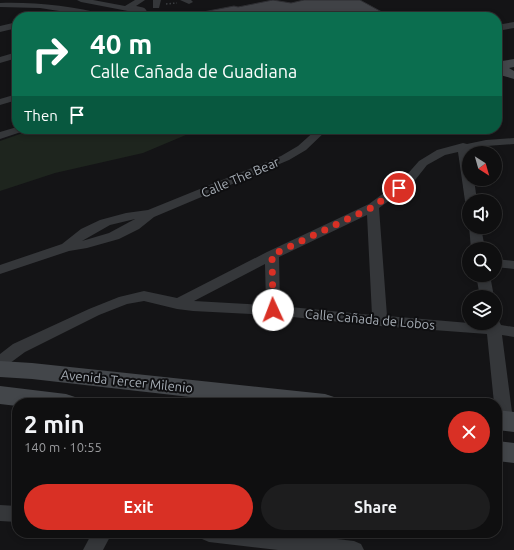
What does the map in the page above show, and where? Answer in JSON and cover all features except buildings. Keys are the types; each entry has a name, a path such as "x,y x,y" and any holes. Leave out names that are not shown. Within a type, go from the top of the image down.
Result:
{"street":[{"path":"81,0 113,5 140,12"},
{"path":"134,10 141,0"},
{"path":"0,5 53,7 83,12"},
{"path":"99,12 113,5"},
{"path":"27,12 28,8"},
{"path":"502,27 514,25"},
{"path":"0,29 12,26"},
{"path":"0,60 12,56"},
{"path":"0,102 12,98"},
{"path":"0,136 12,132"},
{"name":"Calle The Bear","path":"0,270 67,246 87,244 114,236 134,226 150,214 285,158 302,148 317,134"},
{"path":"463,146 514,142"},
{"path":"177,304 272,255 373,207 408,181 423,163 441,152 462,146"},
{"path":"373,207 380,321"},
{"path":"272,255 273,310"},
{"path":"502,264 514,265"},
{"name":"Calle Cañada de Lobos","path":"0,362 19,348 124,300 144,296 177,304 193,306 273,310 380,321 462,325"},
{"name":"Calle Cañada de Lobos","path":"502,329 514,332"},
{"path":"494,330 505,420"},
{"name":"Avenida Tercer Milenio","path":"0,369 32,371 255,398"},
{"path":"0,395 25,398"},
{"path":"502,452 514,453"},
{"path":"0,513 12,514"},
{"path":"93,550 99,538"},
{"path":"229,538 253,544 354,550"}],"shaded area":[{"path":"20,134 188,134 143,153 55,173 0,191 0,141"}],"route":[{"path":"273,310 272,255 373,207 399,188"}]}
